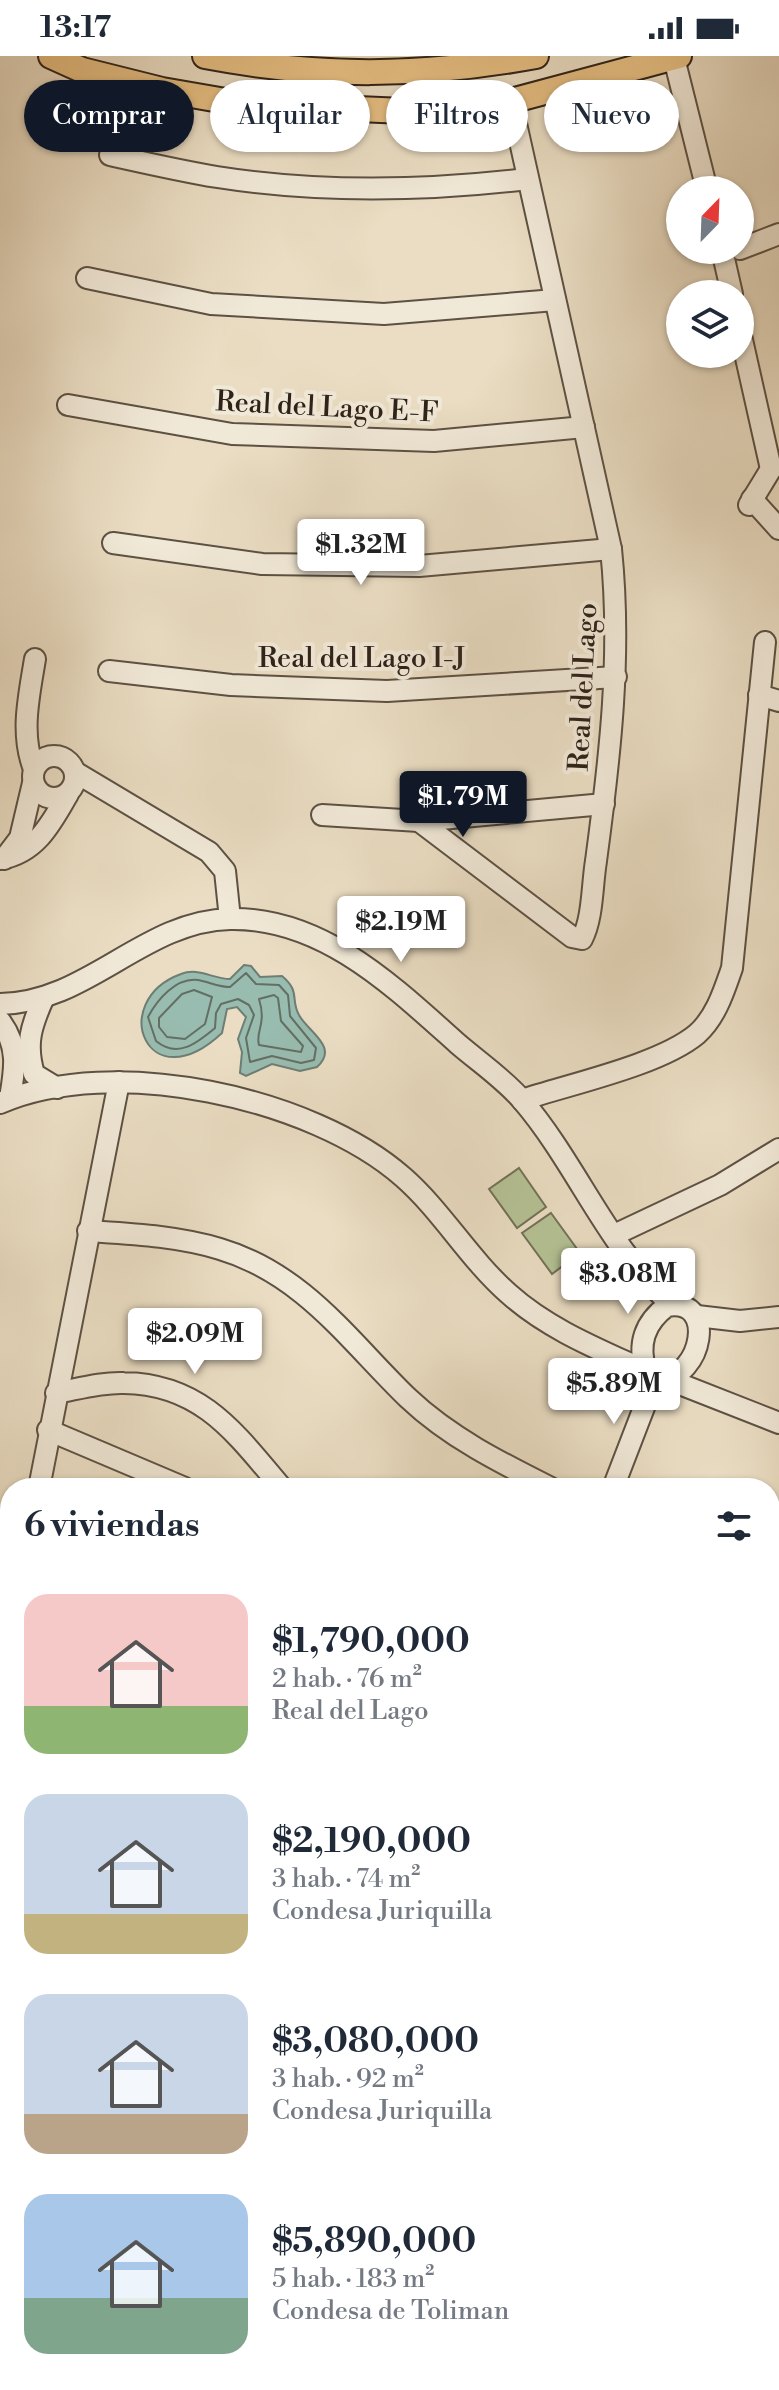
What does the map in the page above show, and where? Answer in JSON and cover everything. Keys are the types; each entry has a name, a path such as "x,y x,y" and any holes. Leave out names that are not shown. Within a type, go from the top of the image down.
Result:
{"main road":[{"path":"51,56 82,70 162,90 243,104 386,110"},
{"path":"205,56 353,75 536,56"},
{"path":"528,96 676,57"}],"street":[{"path":"676,57 704,176"},
{"name":"Real del Lago","path":"419,821 572,937 582,939 604,804 616,677 617,604 611,549 521,152"},
{"path":"110,155 219,177 339,188 460,187 527,179"},
{"path":"754,243 779,234"},
{"path":"87,278 211,304 384,314 555,300"},
{"path":"746,368 765,486 779,529"},
{"name":"Real del Lago E-F","path":"68,405 232,434 434,441 584,427"},
{"path":"113,543 262,564 419,566 611,549"},
{"path":"522,1100 670,1052 699,1033 719,1004 732,968 765,642"},
{"path":"35,659 26,718 28,753 34,776 48,798 68,794"},
{"name":"Real del Lago I-J","path":"109,671 231,685 387,691 616,677"},
{"path":"759,695 779,701"},
{"path":"2,859 26,851 39,839 75,780 72,765 58,756 26,718"},
{"path":"2,859 20,838 34,776 48,756 58,756"},
{"path":"75,772 209,852 225,871 230,919"},
{"path":"322,815 419,821 604,804"},
{"path":"0,1004 44,997 76,987 150,941 182,928 230,919 275,925 323,940 377,972 522,1100 634,1266 672,1305"},
{"path":"44,997 31,1027 27,1051 34,1074 57,1088"},
{"path":"0,1021 12,1040 16,1065 5,1100"},
{"path":"41,1478 119,1082"},
{"path":"5,1100 57,1088 119,1082 201,1087 270,1106 338,1135 402,1175 508,1294 568,1336 656,1376 779,1423"},
{"path":"614,1235 720,1185 778,1149"},
{"path":"88,1231 149,1235 222,1249 282,1278 340,1324 409,1399 482,1454 531,1478"},
{"path":"656,1376 642,1357 645,1330 658,1312 672,1305 683,1306 697,1316 740,1321 779,1317"},
{"path":"656,1376 676,1375 693,1358 700,1338 697,1316"},
{"path":"617,1478 656,1376"},
{"path":"56,1393 121,1383 154,1385 192,1398 224,1420 273,1478"},
{"path":"48,1430 161,1478"},
{"path":"0,2154 0,2255"}],"green space":[{"path":"519,1168 546,1207 517,1228 489,1189"},
{"path":"551,1213 580,1253 552,1274 522,1233"}],"water":[{"path":"244,965 251,966 260,977 282,976 288,982 299,1015 324,1046 323,1060 317,1067 300,1071 272,1064 246,1076 240,1073 242,1052 238,1039 246,1017 237,1007 227,1009 222,1033 196,1052 174,1057 157,1052 146,1040 142,1023 146,1004 158,987 187,972 230,979"}]}
